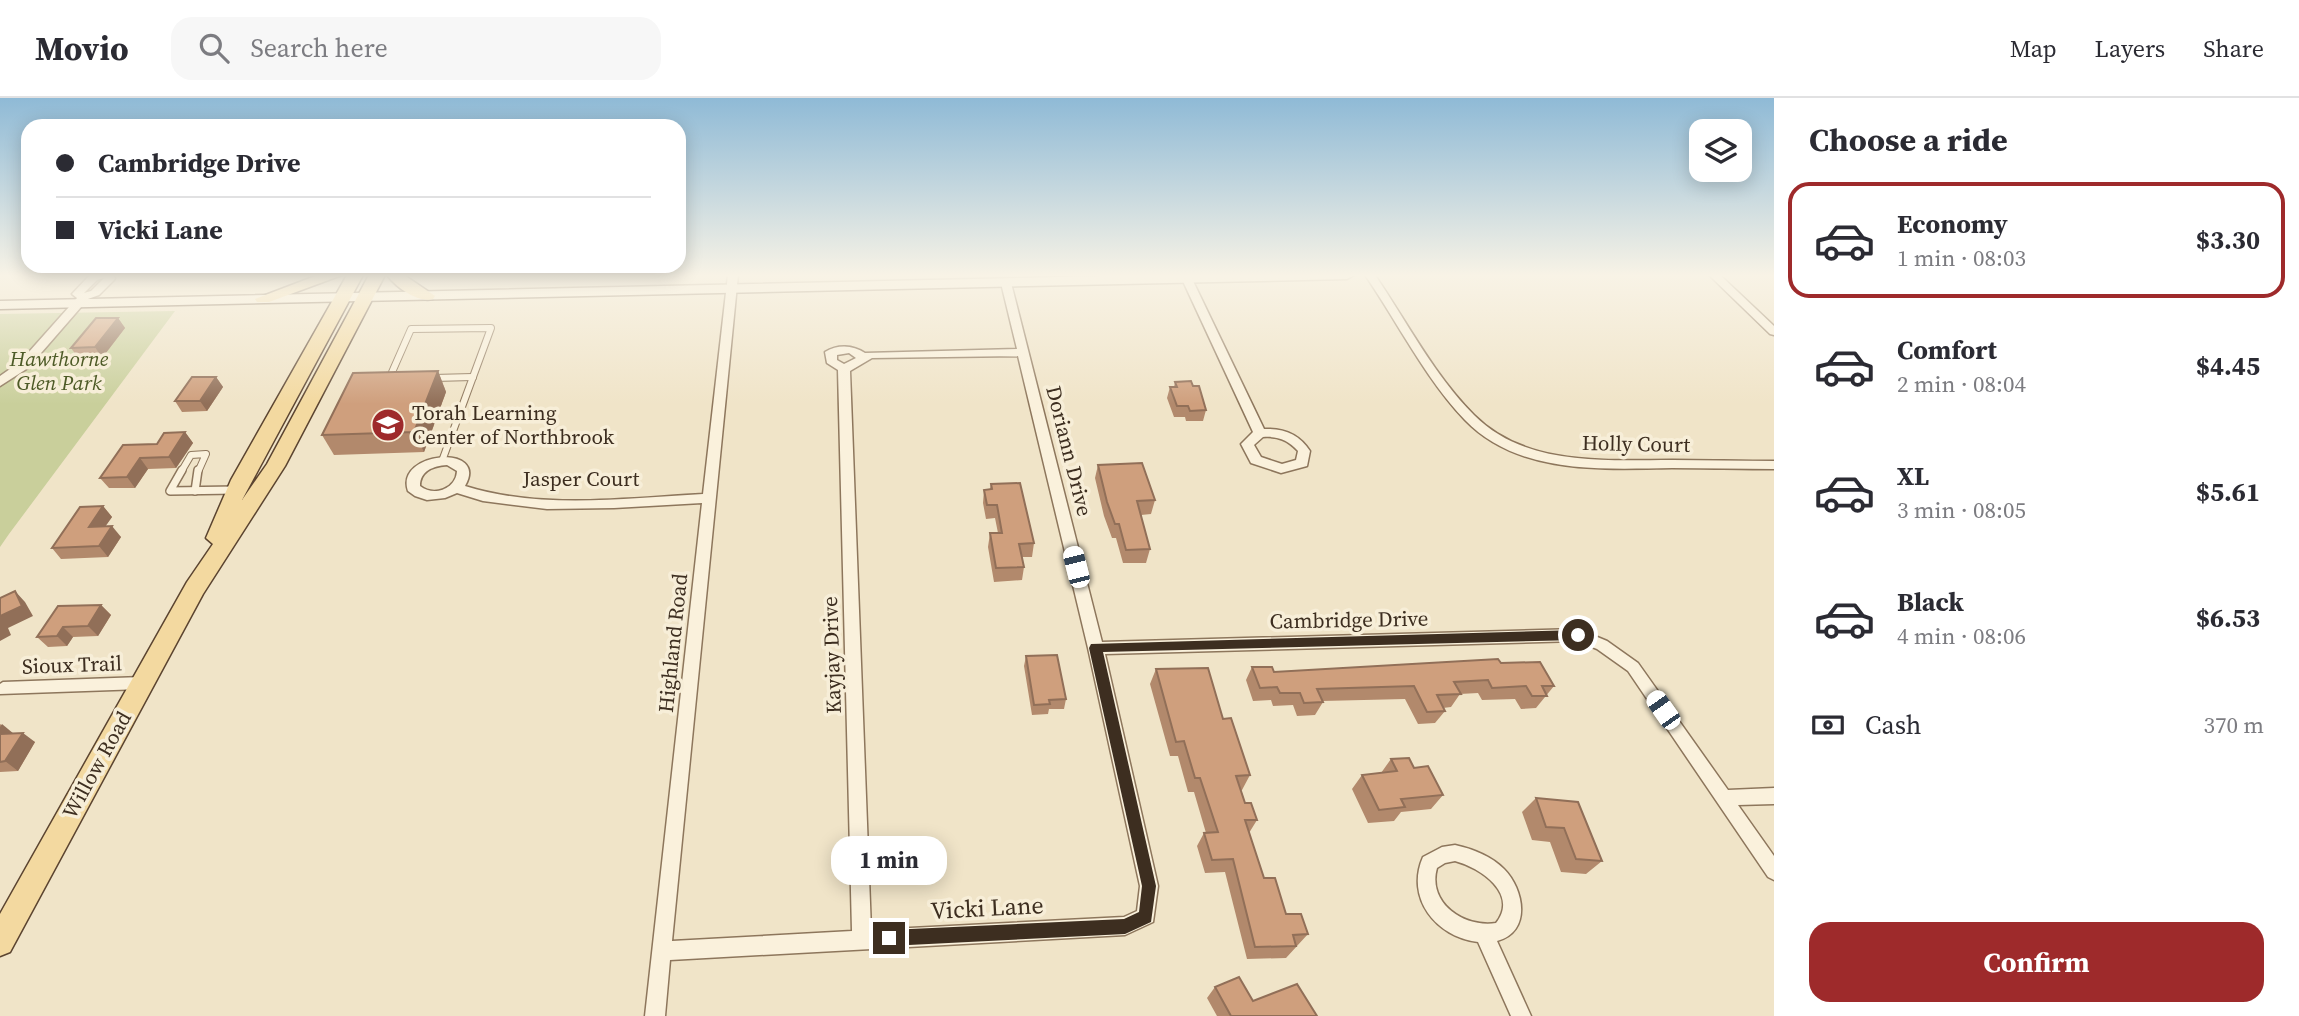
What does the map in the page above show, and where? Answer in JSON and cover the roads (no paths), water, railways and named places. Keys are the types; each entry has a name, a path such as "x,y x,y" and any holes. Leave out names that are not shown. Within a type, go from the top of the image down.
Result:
{"main road":[{"name":"Willow Road","path":"195,588 237,490 331,318"},
{"name":"Willow Road","path":"0,942 195,588 275,466 354,318"}],"street":[{"path":"0,382 24,365 66,318"},
{"name":"Highland Road","path":"655,1016 728,318"},
{"name":"Doriann Drive","path":"1014,318 1096,648 1149,886 1146,916"},
{"path":"1205,318 1260,433"},
{"name":"Holly Court","path":"1398,318 1439,380 1471,419 1502,441 1527,453 1567,462 1774,466"},
{"path":"1759,318 1774,332"},
{"name":"Kayjay Drive","path":"862,940 844,369 831,361 831,352 851,349 863,357 1022,352"},
{"path":"844,369 863,357"},
{"path":"442,461 456,463 464,469 464,478 455,488"},
{"name":"Jasper Court","path":"442,461 418,471 414,477 413,488 422,495 430,496 455,488 472,495 538,504 709,498"},
{"name":"Cambridge Drive","path":"1096,648 1578,635 1602,645 1633,667 1774,871"},
{"name":"Sioux Trail","path":"3,689 142,683"},
{"path":"1724,798 1774,796"},
{"path":"1449,853 1471,857 1503,880 1513,901 1513,916 1502,931 1485,935 1459,928 1435,908 1424,881 1426,869 1432,860 1449,853"},
{"name":"Vicki Lane","path":"662,951 1125,926 1146,916"},
{"path":"1485,935 1521,1016"}],"lane":[{"path":"400,378 387,379 411,329 491,328 442,461"},
{"path":"427,378 473,377"},
{"path":"195,491 198,469 206,454 191,454 170,491 195,491 237,490"}],"place":[{"name":"Torah Learning Center of Northbrook","path":"388,425"}],"park label":[{"name":"Hawthorne Glen Park","path":"59,371"}]}
